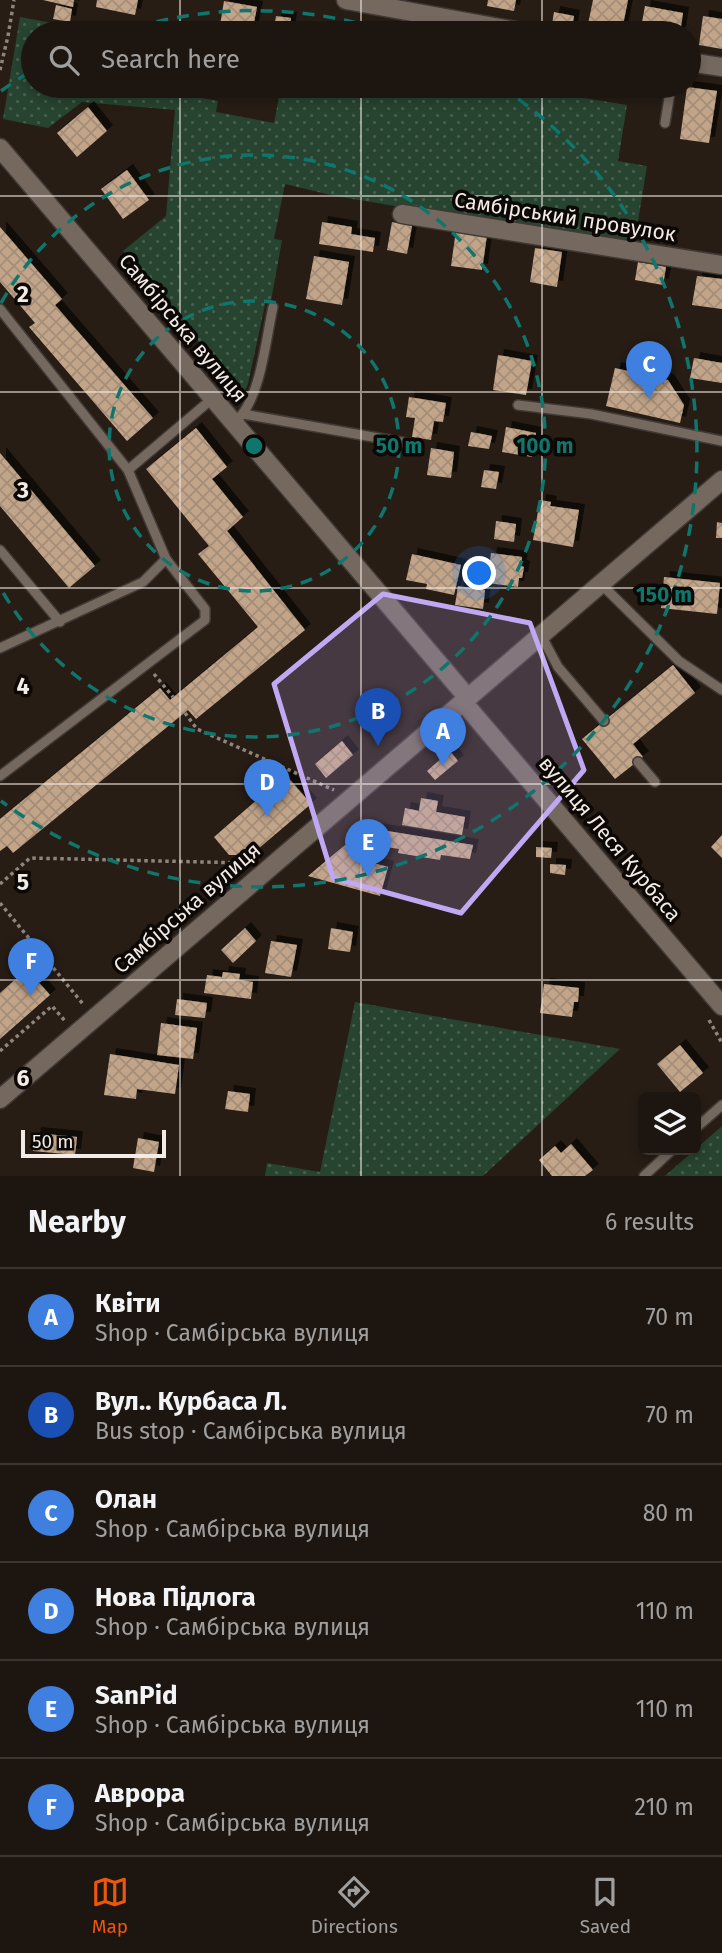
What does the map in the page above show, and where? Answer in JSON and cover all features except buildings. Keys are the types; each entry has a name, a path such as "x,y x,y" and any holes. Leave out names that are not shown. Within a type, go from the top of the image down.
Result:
{"street":[{"path":"346,0 461,21"},
{"path":"701,64 722,67"},
{"name":"Самбірська вулиця","path":"0,148 213,398 239,419 465,700"},
{"name":"Самбірський провулок","path":"402,214 722,265"},
{"name":"Самбірська вулиця","path":"0,1098 722,480"},
{"name":"вулиця Леся Курбаса","path":"465,700 722,1006"}],"lane":[{"path":"665,123 669,98"},
{"path":"273,307 255,385 239,419 418,446"},
{"path":"0,309 128,470 166,559 205,609 206,616 0,776"},
{"path":"128,470 213,398"},
{"path":"518,405 591,414 722,441"},
{"path":"0,550 60,622"},
{"path":"0,648 143,582 166,559"},
{"path":"601,584 679,660 722,690"},
{"path":"541,635 558,667 604,721"},
{"path":"638,762 655,782"},
{"path":"701,1124 722,1105"},
{"path":"644,1176 667,1155"}],"path":[{"path":"0,71 14,0"},
{"path":"146,664 173,697"},
{"path":"185,713 197,729 336,790"},
{"path":"0,884 30,858 251,863"},
{"path":"0,902 85,1005"},
{"path":"0,1051 52,1006 66,1022"}],"highlighted area":[{"path":"383,594 530,623 584,770 461,913 333,878 274,684"}],"green space":[{"path":"20,17 41,21 21,21 21,98 202,98 218,101 216,112 274,123 279,98 584,98 627,105 618,161 647,166 634,246 335,196 285,184 274,239 282,240 271,301 266,300 248,384 243,395 123,251 166,216 175,110 82,102 48,128 3,119"},
{"path":"355,1002 620,1049 483,1176 265,1176 267,1163 320,1172"},
{"path":"722,1126 722,1176 665,1176 689,1155 701,1155 701,1144"}],"place":[{"name":"Олан","path":"649,399"},
{"name":"Вул.. Курбаса Л.","path":"378,746"},
{"name":"Квіти","path":"443,766"},
{"name":"Нова Підлога","path":"267,817"},
{"name":"SanPid","path":"368,877"},
{"name":"Аврора","path":"31,996"}]}
